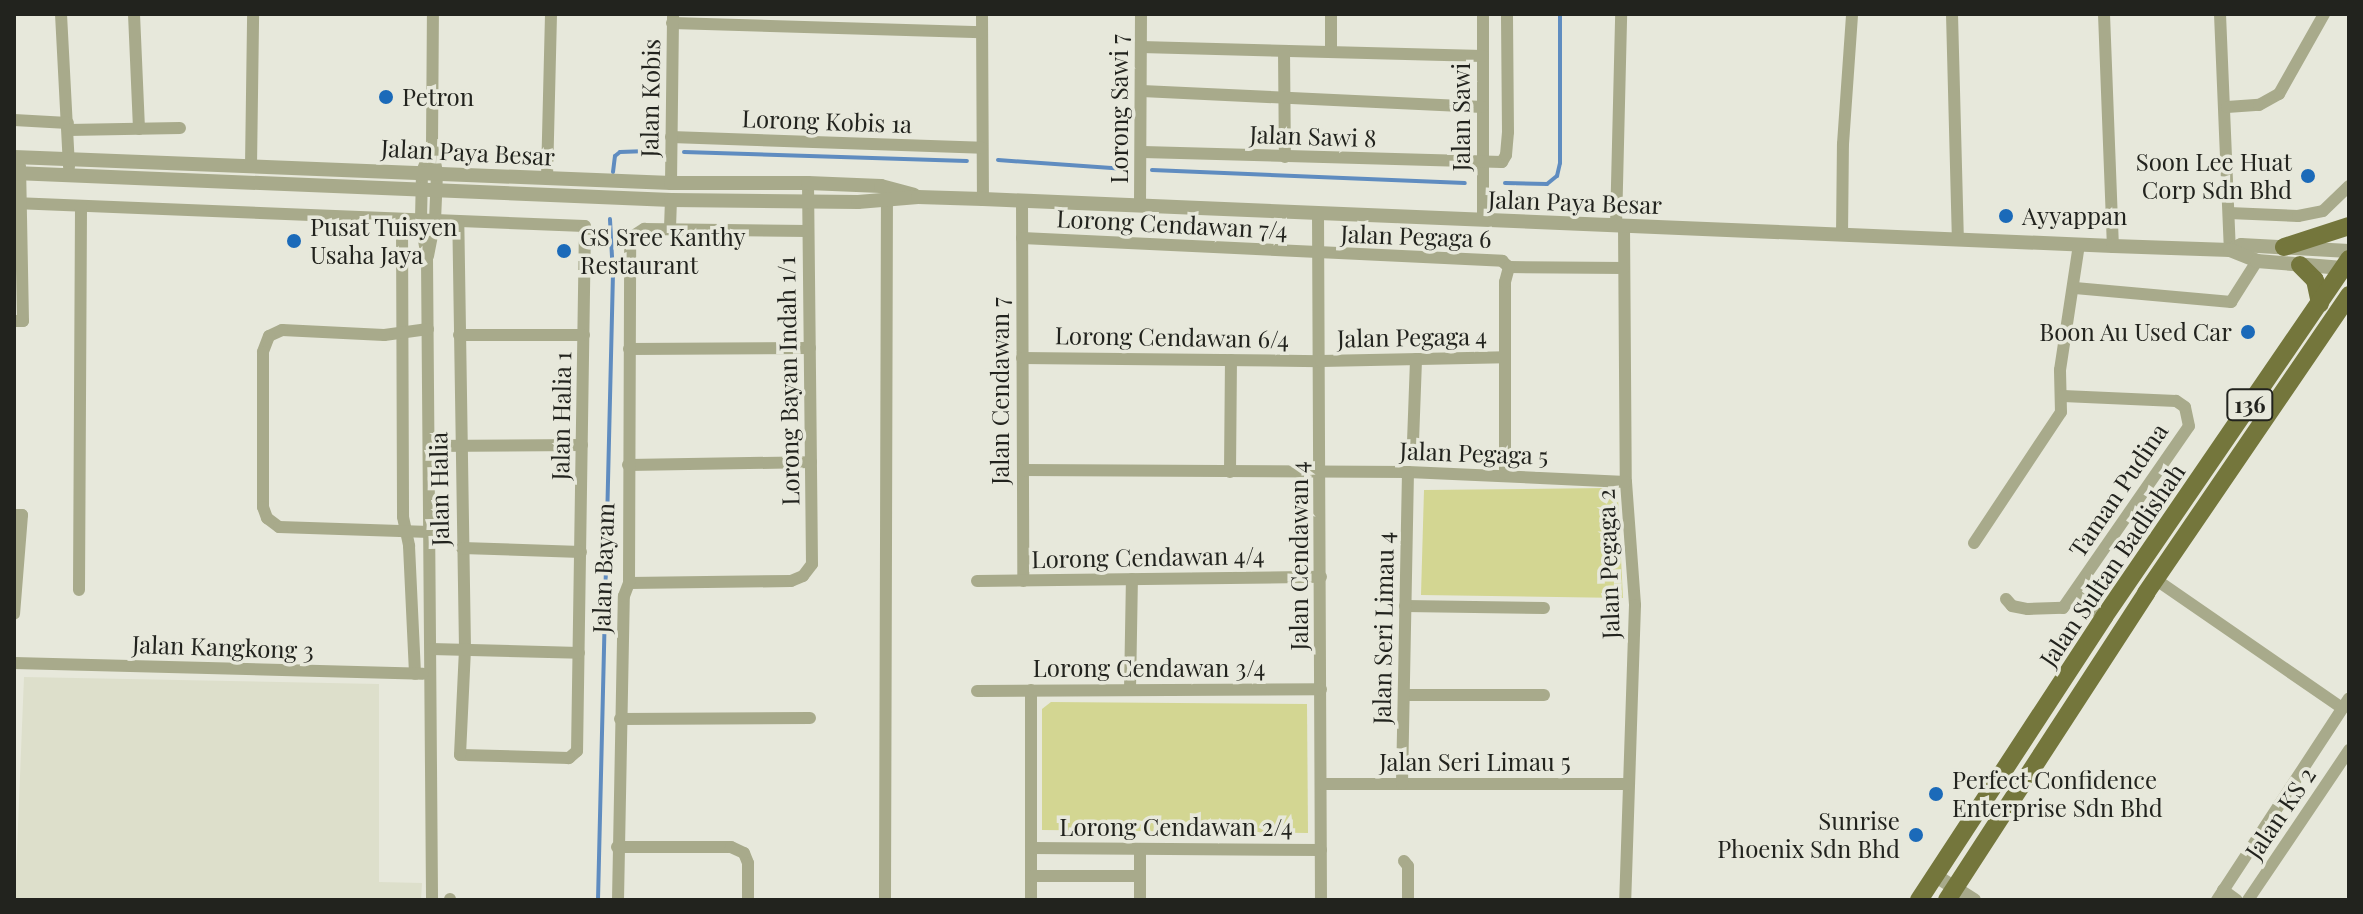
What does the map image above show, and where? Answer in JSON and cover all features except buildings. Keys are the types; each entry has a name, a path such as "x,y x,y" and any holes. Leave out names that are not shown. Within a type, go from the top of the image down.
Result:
{"main road":[{"path":"2284,247 2349,226"},
{"name":"Jalan Sultan Badlishah","path":"1919,900 2104,617 2348,262"},
{"path":"2300,265 2315,280 2320,303"},
{"name":"Jalan Sultan Badlishah","path":"1952,894 2155,579 2342,312 2349,295"}],"street":[{"path":"61,14 70,176"},
{"path":"134,14 139,129"},
{"path":"251,166 253,14"},
{"path":"427,259 435,221 429,191 433,14"},
{"path":"547,178 551,14"},
{"path":"982,14 983,199"},
{"name":"Lorong Sawi 7","path":"1140,204 1143,152 1141,14"},
{"path":"1331,14 1331,51"},
{"name":"Jalan Sawi","path":"1483,14 1483,220"},
{"path":"1483,163 1502,162 1506,155 1507,14"},
{"name":"Jalan Pegaga 2","path":"1621,14 1620,226 1624,268 1626,482 1635,605 1625,900"},
{"path":"1842,235 1843,144 1852,14"},
{"path":"1952,14 1958,240"},
{"path":"2104,14 2113,246"},
{"path":"2220,14 2227,107 2230,250"},
{"path":"2227,107 2259,105 2279,94 2324,14"},
{"path":"672,18 982,32"},
{"name":"Jalan Kobis","path":"671,183 672,18"},
{"path":"1141,47 1483,56"},
{"path":"1284,51 1285,157"},
{"path":"1142,91 1483,107"},
{"path":"14,120 68,126 180,128"},
{"name":"Lorong Kobis 1a","path":"671,137 982,148"},
{"name":"Jalan Sawi 8","path":"1143,152 1483,163"},
{"name":"Jalan Paya Besar","path":"17,165 69,159 671,183 808,183 881,186 918,197"},
{"path":"14,321 23,321 17,165"},
{"name":"Jalan Paya Besar","path":"17,165 70,176 429,191 671,200 887,202 918,197 1140,204 2230,250 2257,261 2300,265 2348,262"},
{"name":"Lorong Bayan Indah 1/1","path":"629,583 791,581 803,576 812,564 808,183"},
{"path":"2229,213 2298,216 2323,211 2349,186"},
{"path":"429,191 421,221 427,259 432,900"},
{"path":"671,200 670,228 808,231"},
{"name":"Jalan Cendawan 7","path":"1022,200 1023,581"},
{"path":"885,900 887,202"},
{"name":"Jalan Halia 1","path":"18,203 402,221 585,226 579,653 574,756"},
{"path":"79,590 81,206"},
{"name":"Jalan Cendawan 4","path":"1318,213 1321,900"},
{"path":"402,221 400,332 405,531 415,674"},
{"name":"Jalan Halia","path":"458,222 465,649 460,755 574,756"},
{"name":"Jalan Bayam","path":"618,900 624,596 629,583 630,238 644,229 670,228"},
{"name":"Lorong Cendawan 7/4","path":"1022,238 1319,254"},
{"path":"1974,543 2061,412 2060,370 2075,288 2079,245"},
{"name":"Jalan Paya Besar","path":"2230,250 2241,245 2284,247 2348,262"},
{"name":"Jalan Pegaga 6","path":"1319,254 1502,261 1509,267 1624,268"},
{"path":"2075,288 2231,302 2257,261"},
{"path":"1505,474 1505,282 1509,267"},
{"path":"428,329 384,335 282,330 269,336 263,352 263,507 267,518 279,527 430,532"},
{"path":"459,335 584,335"},
{"path":"629,349 810,348"},
{"name":"Jalan Pegaga 4","path":"1321,361 1505,357"},
{"name":"Lorong Cendawan 6/4","path":"1022,358 1321,361"},
{"path":"1413,442 1416,359"},
{"path":"1230,472 1231,360"},
{"name":"Taman Pudina","path":"2006,599 2012,606 2028,609 2063,608 2189,426 2185,407 2176,401 2063,396"},
{"path":"429,446 582,445"},
{"path":"628,465 811,462"},
{"name":"Jalan Pegaga 5","path":"1023,470 1408,472 1505,474 1626,482"},
{"name":"Jalan Seri Limau 4","path":"1402,784 1408,472"},
{"path":"14,614 18,515"},
{"path":"462,548 581,552"},
{"name":"Lorong Cendawan 4/4","path":"977,581 1321,577"},
{"path":"1130,690 1132,579"},
{"path":"2155,579 2346,703 2220,895 2237,900"},
{"path":"2074,593 2104,617"},
{"path":"1405,606 1544,608"},
{"path":"431,649 579,653"},
{"name":"Jalan Kangkong 3","path":"14,663 431,673"},
{"name":"Lorong Cendawan 3/4","path":"977,691 1321,689"},
{"path":"1031,690 1031,900"},
{"path":"1404,695 1544,695"},
{"path":"620,719 810,718"},
{"name":"Jalan KS 2","path":"2248,900 2349,750"},
{"name":"Jalan Seri Limau 5","path":"1321,784 1628,784"},
{"path":"617,847 731,847 744,853 748,863 748,900"},
{"name":"Lorong Cendawan 2/4","path":"1031,848 1321,850"},
{"path":"1140,849 1140,900"},
{"path":"1404,861 1408,866 1408,900"},
{"path":"1031,876 1140,876"},
{"path":"1936,876 1952,894 1974,900"}],"shaded area":[{"path":"24,677 379,684 379,882 422,883 421,900 15,900"}],"green space":[{"path":"1606,488 1618,498 1623,598 1421,595 1424,490"},
{"path":"1051,702 1307,704 1308,833 1042,830 1042,709"}],"waterway":[{"path":"1505,183 1547,184 1557,176 1560,163 1560,14"},
{"path":"613,172 615,156 620,152 655,151"},
{"path":"684,152 967,161"},
{"path":"998,160 1126,169"},
{"path":"1152,170 1465,183"},
{"path":"598,900 613,275 610,219"}],"place":[{"name":"Petron","path":"386,97"},
{"name":"Soon Lee Huat Corp Sdn Bhd","path":"2308,176"},
{"name":"Ayyappan","path":"2006,216"},
{"name":"Pusat Tuisyen Usaha Jaya","path":"294,241"},
{"name":"GS Sree Kanthy Restaurant","path":"564,251"},
{"name":"Boon Au Used Car","path":"2248,332"},
{"name":"Perfect Confidence Enterprise Sdn Bhd","path":"1936,794"},
{"name":"Sunrise Phoenix Sdn Bhd","path":"1916,835"}]}
